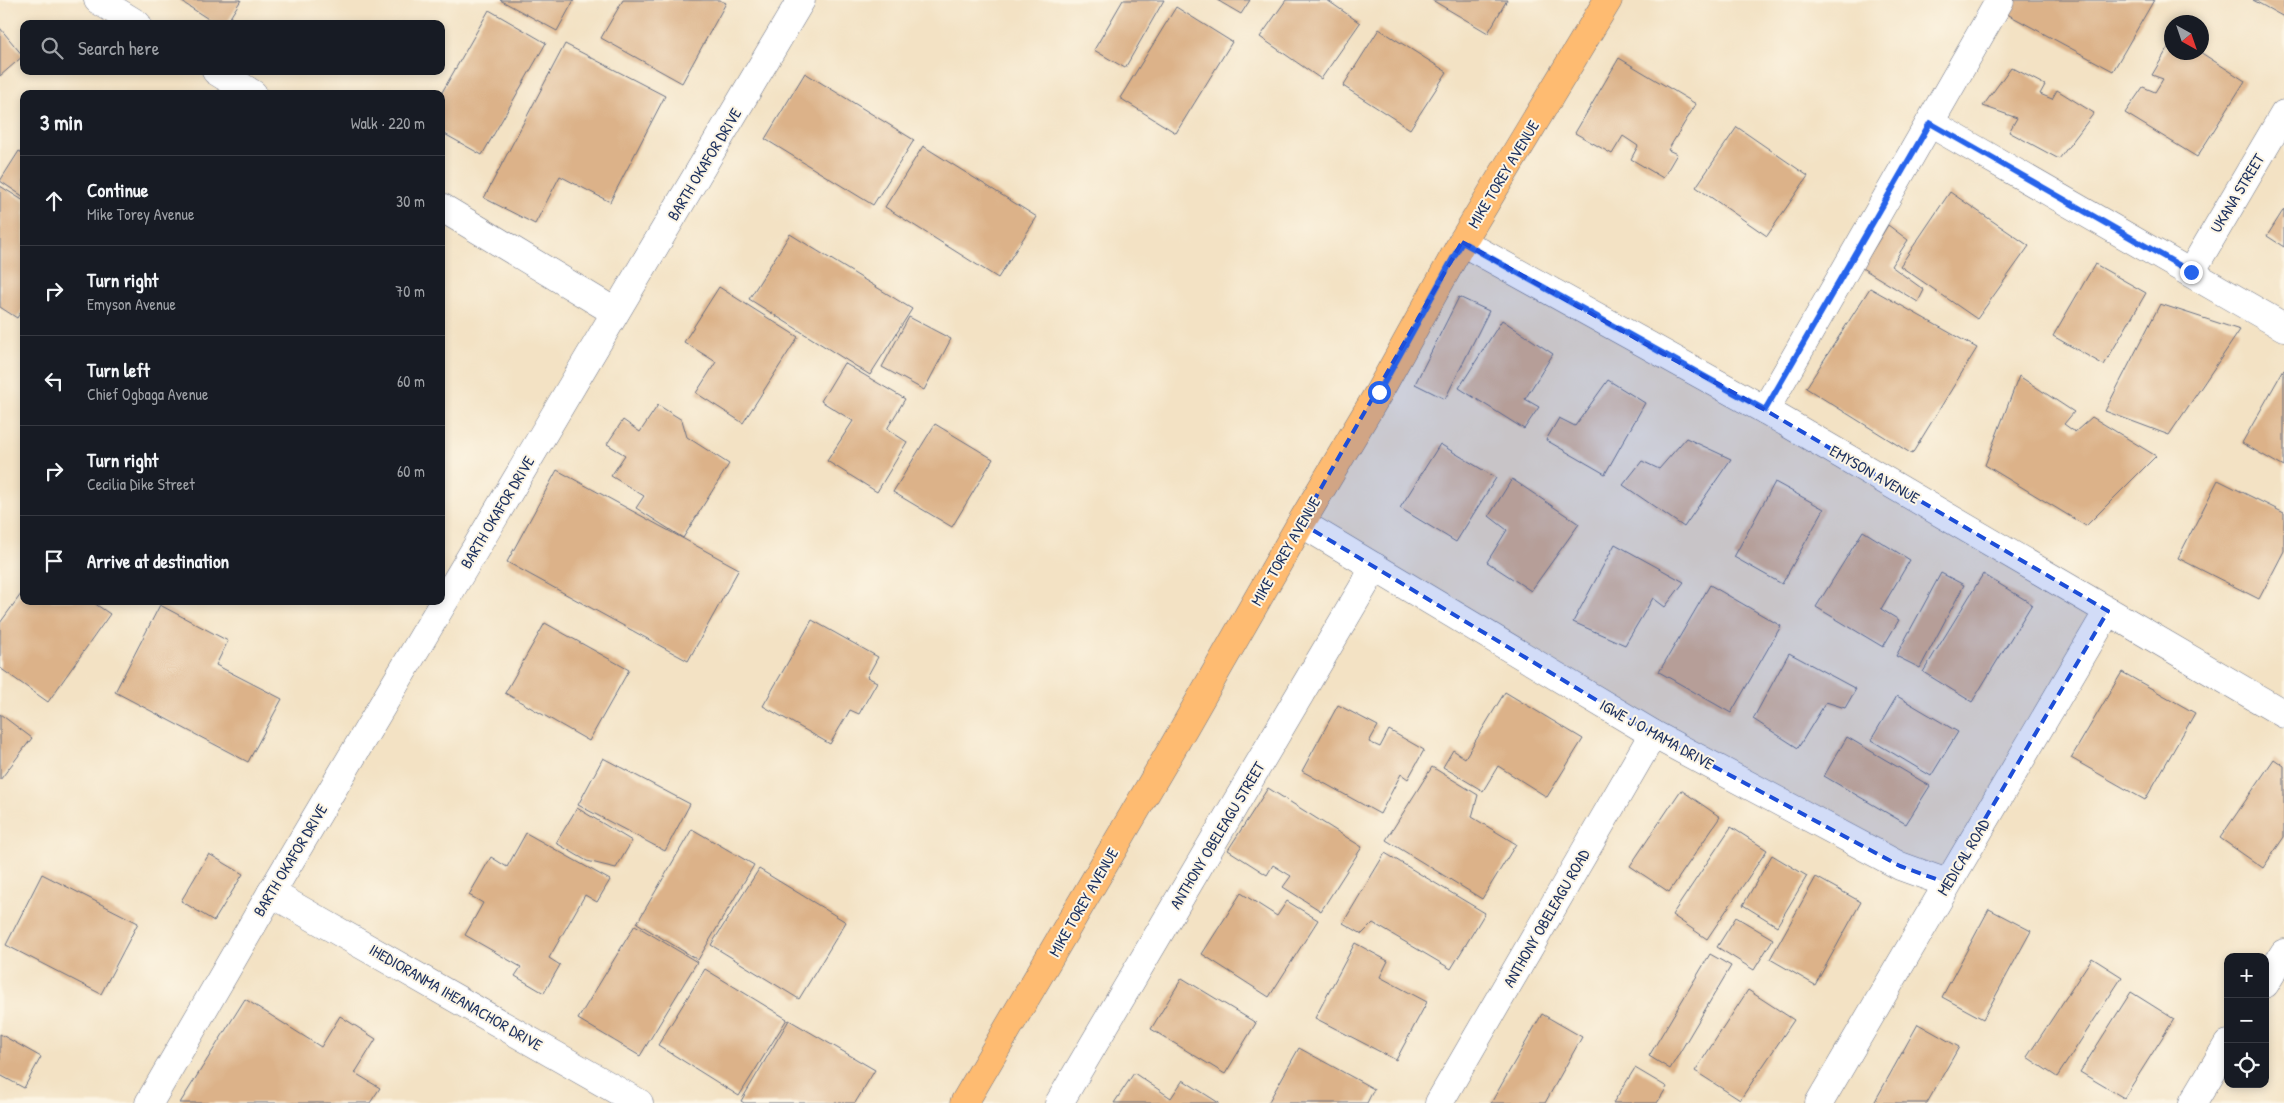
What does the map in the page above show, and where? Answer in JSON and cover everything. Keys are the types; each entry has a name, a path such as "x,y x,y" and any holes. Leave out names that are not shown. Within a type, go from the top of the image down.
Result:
{"main road":[{"name":"MIKE TOREY AVENUE","path":"964,1103 1174,747 1301,523 1379,392 1462,242 1608,0"}],"street":[{"path":"98,0 130,20"},
{"name":"BARTH OKAFOR DRIVE","path":"445,599 801,0"},
{"path":"1765,410 2000,0"},
{"path":"223,75 247,90"},
{"name":"UKANA STREET","path":"2191,272 2284,114"},
{"path":"1930,123 2284,327"},
{"path":"445,209 615,312"},
{"name":"EMYSON AVENUE","path":"1462,242 1765,410 2284,714"},
{"name":"IGWE J O MAMA DRIVE","path":"1301,523 1653,734 1900,866 1947,884"},
{"name":"ANTHONY OBELEAGU STREET","path":"1059,1103 1375,567"},
{"name":"BARTH OKAFOR DRIVE","path":"149,1103 442,605"},
{"name":"MEDICAL ROAD","path":"1819,1103 2108,612"},
{"name":"ANTHONY OBELEAGU ROAD","path":"1439,1103 1653,734"},
{"name":"IHEDIORANMA IHEANACHOR DRIVE","path":"271,893 639,1103"},
{"path":"2269,977 2284,953"},
{"path":"2193,1103 2224,1051"}],"highlighted area":[{"path":"1462,242 1765,410 2108,611 1947,883 1900,866 1653,734 1301,523"}],"building":[{"path":"179,0 241,0 228,20 210,20"},
{"path":"500,0 574,0 557,31"},
{"path":"623,0 719,0 726,3 682,83 601,38"},
{"path":"1123,0 1164,0 1125,68 1094,50"},
{"path":"1217,0 1250,0 1241,14"},
{"path":"1286,0 1327,0 1360,23 1321,79 1260,37"},
{"path":"1432,0 1507,0 1488,33"},
{"path":"2014,0 2154,0 2113,71 2007,14"},
{"path":"2253,0 2284,0 2284,17"},
{"path":"1176,7 1232,42 1176,133 1120,98"},
{"path":"489,10 546,43 482,155 445,134 445,90 443,90"},
{"path":"0,28 20,52 20,59 0,76"},
{"path":"1379,29 1447,72 1410,129 1343,86"},
{"path":"565,44 665,96 610,202 560,176 535,224 484,198"},
{"path":"2164,55 2164,60 2209,60 2209,58 2245,81 2197,157 2125,113 2143,87 2155,92 2163,79 2152,75"},
{"path":"1619,58 1696,104 1668,150 1677,154 1663,178 1631,159 1638,146 1623,136 1612,154 1575,133"},
{"path":"2011,67 2045,85 2040,94 2052,99 2057,90 2094,113 2059,159 2009,132 2017,118 1983,106"},
{"path":"805,73 914,140 873,205 765,139"},
{"path":"1737,127 1808,176 1767,236 1696,187"},
{"path":"923,146 1037,217 998,278 885,207"},
{"path":"19,151 20,152 20,194 0,181"},
{"path":"0,186 20,198 20,313 17,318 0,307"},
{"path":"1950,192 2029,246 1977,319 1900,266"},
{"path":"2284,209 2284,247 2267,236"},
{"path":"1888,225 1908,240 1891,266 1924,290 1918,302 1862,268"},
{"path":"790,234 912,309 870,375 749,299"},
{"path":"2095,264 2146,293 2104,365 2053,336"},
{"path":"719,287 798,337 743,423 696,393 716,362 684,342"},
{"path":"1870,288 1977,348 1912,454 1806,388"},
{"path":"1459,297 1489,311 1445,399 1415,384"},
{"path":"2160,304 2240,330 2169,435 2105,411"},
{"path":"909,317 951,339 924,390 882,367"},
{"path":"1502,320 1553,354 1525,399 1539,407 1524,429 1459,388"},
{"path":"844,363 905,399 887,429 907,442 877,492 827,461 853,421 821,401"},
{"path":"2284,369 2284,467 2242,443"},
{"path":"2019,376 2074,412 2064,424 2075,432 2092,417 2156,456 2086,526 1985,465"},
{"path":"1608,380 1645,403 1605,474 1546,440 1559,418 1575,426"},
{"path":"658,405 682,420 687,437 729,464 683,538 636,508 644,496 611,476 625,455 607,444 623,420 640,432"},
{"path":"935,424 993,459 952,527 893,492"},
{"path":"1686,438 1731,459 1684,527 1623,485 1642,461 1659,469"},
{"path":"1440,444 1496,478 1456,542 1400,508"},
{"path":"557,470 739,569 688,661 507,562"},
{"path":"1512,479 1579,524 1531,591 1487,562 1507,530 1489,516"},
{"path":"2218,480 2284,513 2284,551 2259,599 2178,558"},
{"path":"1775,482 1824,509 1782,584 1734,557"},
{"path":"1863,531 1910,560 1881,609 1899,620 1883,647 1816,607"},
{"path":"1615,544 1684,582 1665,607 1653,598 1625,645 1573,622"},
{"path":"1941,573 1964,585 1920,668 1896,656"},
{"path":"1983,574 2032,604 1972,702 1923,672"},
{"path":"1710,585 1781,626 1731,713 1659,672"},
{"path":"20,596 20,605 97,605 110,614 48,702 0,668 0,623"},
{"path":"160,605 228,641 216,665 282,699 248,762 115,692"},
{"path":"812,620 878,657 867,677 877,682 859,714 850,710 830,744 763,706"},
{"path":"545,623 629,670 589,741 505,693"},
{"path":"1789,653 1856,689 1845,708 1826,702 1798,748 1753,719"},
{"path":"2122,672 2195,713 2145,800 2071,758"},
{"path":"1505,692 1583,739 1547,797 1498,766 1483,791 1443,767 1453,750 1465,758"},
{"path":"1897,696 1958,732 1931,776 1871,740"},
{"path":"1338,705 1378,726 1369,742 1380,747 1389,730 1424,750 1408,779 1401,774 1380,814 1302,771"},
{"path":"0,714 32,738 0,780"},
{"path":"1847,737 1930,786 1906,824 1824,776"},
{"path":"603,758 690,804 665,851 578,805"},
{"path":"2274,759 2284,766 2284,837 2263,868 2220,838"},
{"path":"1432,767 1478,795 1472,817 1516,844 1482,899 1386,840"},
{"path":"1268,788 1362,847 1321,911 1283,887 1291,876 1273,865 1267,875 1228,850"},
{"path":"1681,790 1720,817 1669,892 1630,866"},
{"path":"577,808 632,841 616,868 587,861 556,843"},
{"path":"1731,827 1767,850 1707,939 1672,915"},
{"path":"692,829 754,865 698,960 637,923"},
{"path":"526,833 610,880 597,902 585,895 549,958 560,965 544,993 515,976 521,967 465,935 483,903 469,895 491,857 507,867"},
{"path":"1385,853 1485,913 1451,969 1373,923 1362,934 1343,923"},
{"path":"209,854 243,874 214,921 181,901"},
{"path":"1772,855 1807,876 1777,926 1743,905"},
{"path":"759,869 846,922 799,999 711,945"},
{"path":"42,874 138,923 101,994 6,945"},
{"path":"1816,877 1861,902 1815,985 1770,959"},
{"path":"1241,893 1277,916 1287,901 1318,920 1269,997 1202,954"},
{"path":"1989,909 2031,931 1983,1019 1942,997"},
{"path":"1736,917 1773,939 1754,970 1717,947"},
{"path":"635,925 697,962 640,1056 578,1019"},
{"path":"1355,943 1388,961 1380,977 1427,1002 1396,1060 1315,1018"},
{"path":"1710,954 1731,966 1670,1069 1649,1056"},
{"path":"2092,958 2122,977 2057,1077 2027,1057"},
{"path":"705,969 787,1019 739,1096 658,1045"},
{"path":"1182,978 1256,1023 1225,1074 1151,1029"},
{"path":"1748,990 1794,1020 1740,1100 1695,1071"},
{"path":"2131,992 2174,1019 2124,1098 2080,1072"},
{"path":"245,999 321,1047 340,1016 376,1039 355,1073 380,1088 370,1103 180,1103"},
{"path":"1542,1014 1582,1037 1545,1103 1491,1103"},
{"path":"789,1020 875,1070 855,1103 744,1103 741,1101"},
{"path":"1918,1024 1959,1047 1927,1103 1874,1103"},
{"path":"0,1034 41,1057 24,1088 0,1075"},
{"path":"1299,1048 1374,1089 1367,1103 1268,1103"},
{"path":"1635,1068 1667,1087 1657,1103 1613,1103"},
{"path":"1134,1073 1171,1098 1183,1080 1219,1103 1114,1103"}],"route":[{"path":"1379,392 1462,242 1765,410 1930,123 2191,272"}]}
